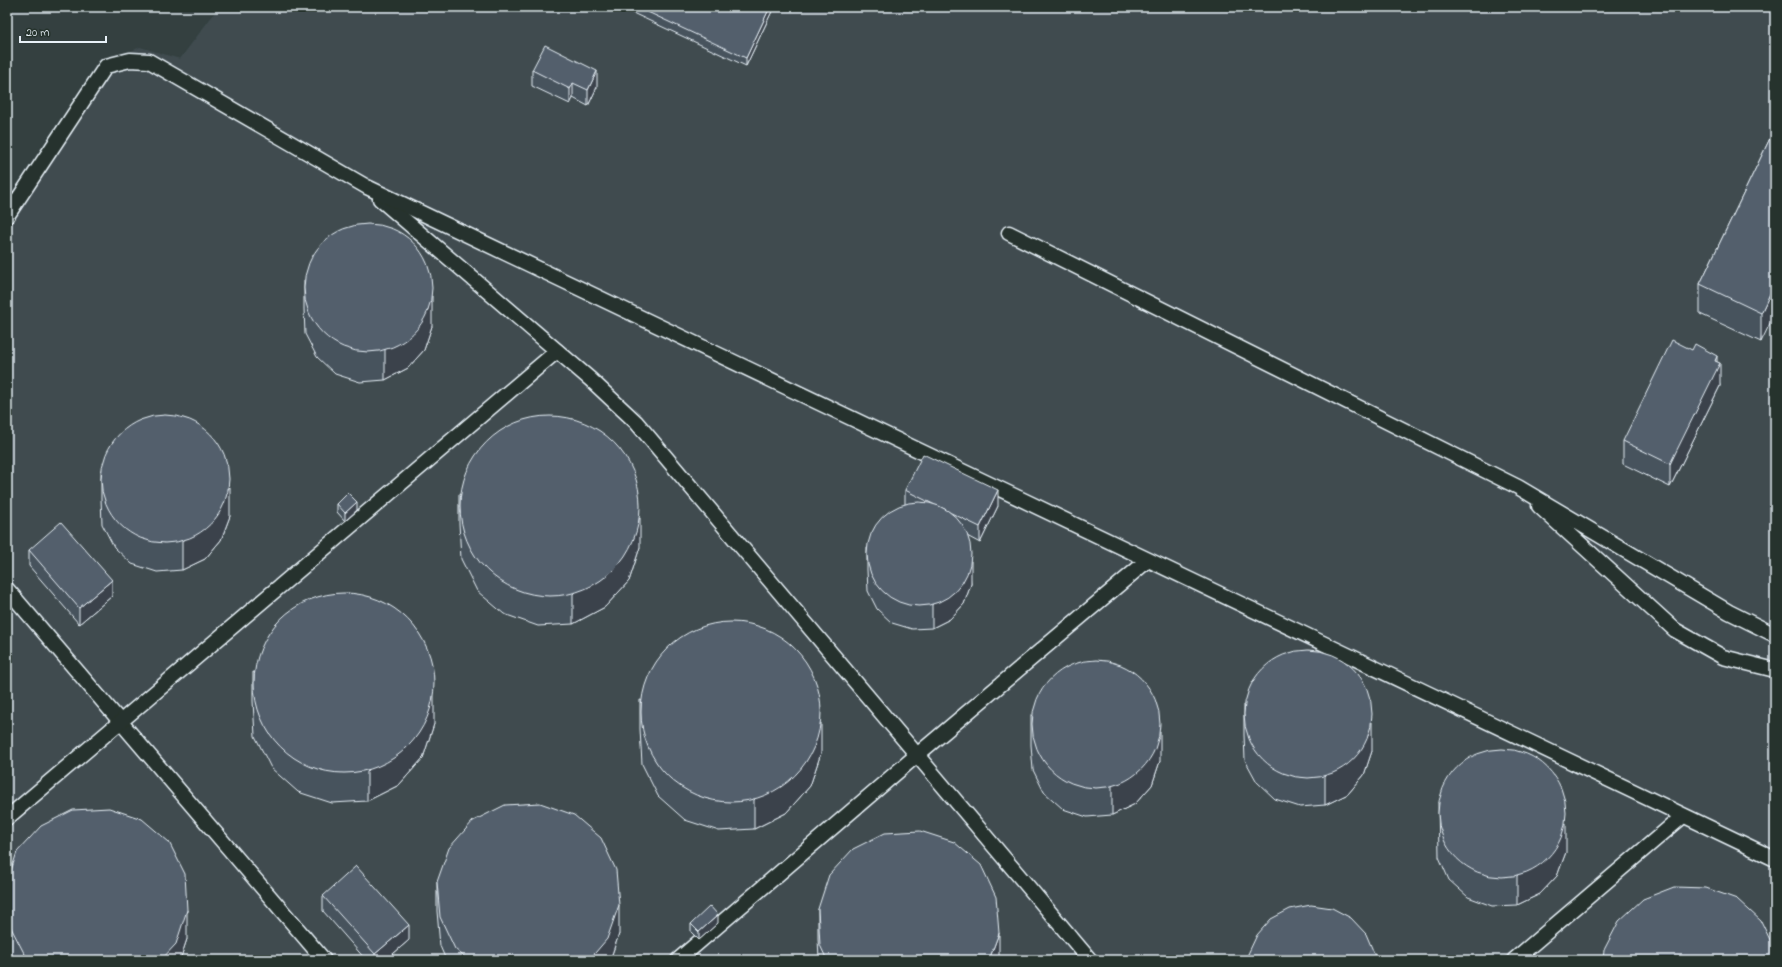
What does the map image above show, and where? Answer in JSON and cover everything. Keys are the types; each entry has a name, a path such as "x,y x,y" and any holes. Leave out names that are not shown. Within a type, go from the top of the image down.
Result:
{"lane":[{"path":"7,216 106,66 130,60 149,61 367,187 1775,859"},
{"path":"367,187 557,351 636,422 1090,960"},
{"path":"1009,233 1518,487 1730,612 1775,635"},
{"path":"7,818 557,351"},
{"path":"1518,487 1675,630 1723,657 1775,670"},
{"path":"678,960 917,755 1148,561"},
{"path":"7,589 324,960"},
{"path":"1514,960 1683,816"}],"shaded area":[{"path":"219,7 1775,7 1775,960 7,960 7,202 109,62 140,47 180,59"}],"building":[{"path":"637,7 770,7 746,58"},
{"path":"545,45 597,71 588,90 573,83 570,89 532,70"},
{"path":"1775,128 1775,283 1761,313 1700,284"},
{"path":"362,224 374,224 387,227 404,235 417,247 429,269 432,288 431,300 427,312 421,324 409,337 387,349 374,352 362,352 349,349 332,341 319,329 307,307 304,294 304,282 307,269 315,252 327,239 349,227"},
{"path":"1672,340 1692,350 1695,344 1717,356 1715,361 1720,363 1670,464 1623,441"},
{"path":"159,415 171,415 190,420 206,429 215,438 224,454 228,467 228,491 224,504 215,520 206,529 184,540 171,543 159,543 140,538 124,529 115,520 104,498 101,485 101,473 106,454 115,438 124,429 146,418"},
{"path":"541,416 559,416 584,423 600,431 614,442 625,456 633,472 640,497 640,515 633,540 625,556 614,570 600,581 576,592 559,596 541,596 524,592 500,581 480,563 475,556 464,532 460,515 460,497 464,480 475,456 493,436 500,431 524,420"},
{"path":"923,454 998,490 980,527 905,490"},
{"path":"348,493 357,502 345,513 337,504"},
{"path":"919,502 939,506 956,517 967,534 971,554 967,574 956,591 939,602 919,606 899,602 882,591 871,574 867,554 871,534 882,517 899,506"},
{"path":"61,522 112,580 79,608 29,550"},
{"path":"335,593 353,593 378,600 394,608 408,619 419,633 427,649 434,674 434,692 427,717 419,733 408,747 394,758 370,769 353,773 335,773 318,769 294,758 274,740 269,733 258,709 254,692 254,674 258,657 269,633 287,613 294,608 318,597"},
{"path":"722,622 740,622 765,629 781,637 795,648 806,662 814,678 821,703 821,721 814,746 806,762 795,776 781,787 757,798 740,802 722,802 705,798 681,787 661,769 656,762 645,738 641,721 641,703 645,686 656,662 674,642 681,637 705,626"},
{"path":"1302,650 1314,650 1327,653 1344,661 1357,673 1369,695 1372,714 1371,726 1367,738 1361,750 1349,763 1327,775 1314,778 1302,778 1289,775 1272,767 1259,755 1247,733 1244,720 1244,708 1247,695 1255,678 1267,665 1289,653"},
{"path":"1090,660 1102,660 1115,663 1132,671 1145,683 1157,705 1160,724 1159,736 1155,748 1149,760 1137,773 1115,785 1102,788 1090,788 1077,785 1060,777 1047,765 1035,743 1032,730 1032,718 1035,705 1043,688 1055,675 1077,663"},
{"path":"1496,749 1508,749 1521,752 1532,757 1543,764 1551,772 1563,794 1566,813 1565,825 1561,837 1551,854 1543,862 1521,874 1508,877 1496,877 1483,874 1472,869 1461,862 1453,854 1441,832 1438,819 1438,807 1441,794 1446,783 1453,772 1461,764 1483,752"},
{"path":"540,803 574,815 601,838 616,870 619,905 607,939 589,960 468,960 455,949 440,917 437,882 449,848 473,821 505,805"},
{"path":"109,808 142,819 169,842 185,874 187,910 176,944 161,960 31,960 24,953 8,922 7,883 17,852 41,826 73,810"},
{"path":"920,831 954,842 981,865 996,897 999,933 989,960 827,960 820,945 818,909 829,875 853,849 885,833"},
{"path":"356,866 409,925 375,954 323,896"},
{"path":"1674,887 1706,888 1737,899 1761,921 1775,950 1775,960 1603,960 1604,950 1619,921 1643,899"},
{"path":"1311,905 1332,908 1351,918 1366,934 1374,953 1375,960 1248,960 1248,954 1257,935 1271,919 1290,909"},
{"path":"710,906 718,915 699,932 691,924"}]}
